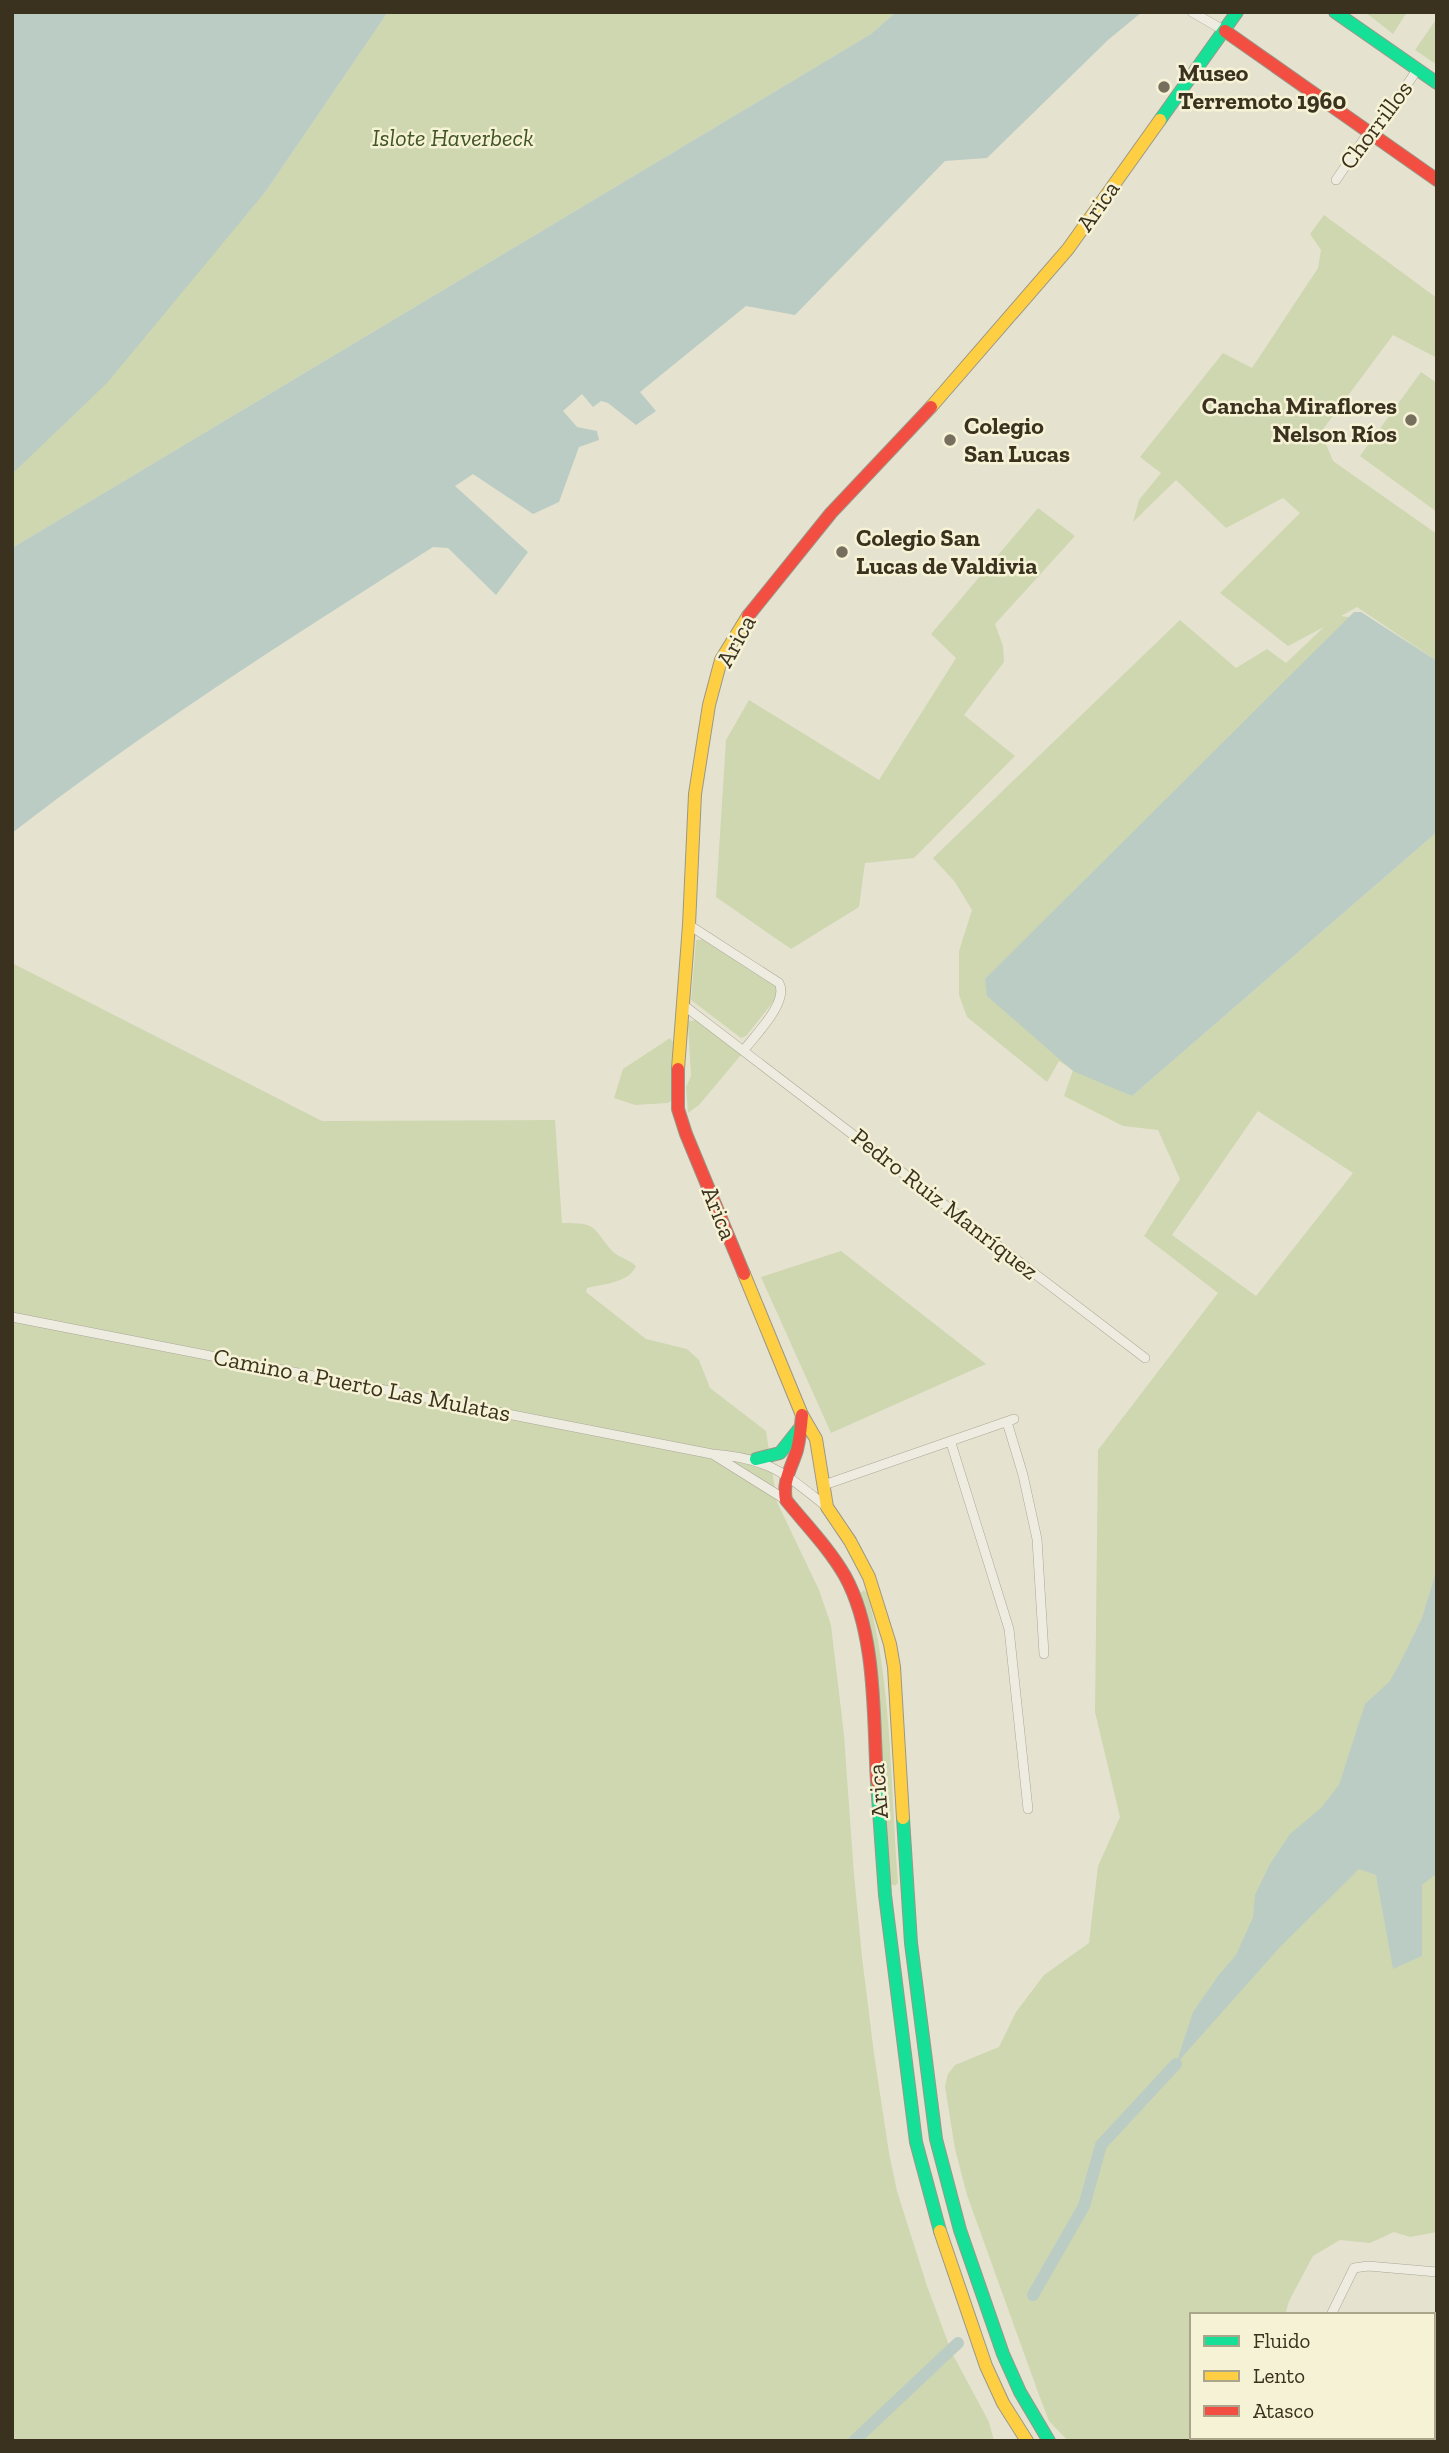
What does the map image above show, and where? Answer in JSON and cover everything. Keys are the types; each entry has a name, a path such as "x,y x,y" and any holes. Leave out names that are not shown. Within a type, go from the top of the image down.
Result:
{"main road":[{"name":"Arica","path":"1049,2441 1020,2392 1003,2354 949,2191 936,2139 911,1943 894,1667 890,1644 869,1577 850,1541 827,1507 816,1439 802,1420 686,1135 678,1109 678,1052 689,925 695,794 709,705 721,660 749,614 831,513 931,407 1068,249 1237,12"},
{"path":"1335,12 1437,83"},
{"path":"1225,31 1437,180"},
{"path":"756,1460 780,1452 793,1439 802,1420"},
{"path":"786,1500 783,1484 797,1450 802,1420"},
{"name":"Arica","path":"786,1500 836,1562 847,1580 865,1634 885,1895 916,2142 928,2193 986,2366 1003,2403 1027,2441"}],"street":[{"path":"1192,12 1225,31"},
{"name":"Chorrillos","path":"1336,180 1364,139 1373,134 1417,70"},
{"path":"689,925 779,983 782,988 780,1003 744,1050"},
{"name":"Pedro Ruiz Manríquez","path":"682,1004 1145,1358"},
{"name":"Camino a Puerto Las Mulatas","path":"12,1317 712,1454 756,1460 786,1475 827,1507"},
{"path":"824,1485 1010,1421 1037,1539 1044,1654"},
{"path":"951,1443 1009,1629 1028,1809"},
{"name":"Camino a Puerto Las Mulatas","path":"712,1454 786,1500"},
{"path":"1332,2313 1354,2268 1368,2266 1437,2272"}],"green space":[{"name":"Islote Haverbeck","path":"388,12 896,12 871,34 12,548 12,474 266,191"},
{"path":"1365,12 1407,12 1393,34"},
{"path":"1437,18 1437,65 1415,50"},
{"path":"1324,215 1437,298 1437,358 1393,335 1321,432 1333,461 1437,534 1437,661 1357,607 1341,616 1355,618 1119,1090 1132,1096 1437,832 1437,2232 1410,2237 1394,2232 1370,2243 1340,2240 1313,2256 1289,2301 1286,2313 1190,2313 1190,2439 1257,2441 1068,2441 1049,2421 967,2195 955,2149 945,2086 948,2074 955,2065 999,2047 1016,2012 1044,1975 1089,1943 1098,1866 1120,1817 1095,1712 1098,1450 1218,1293 1144,1236 1180,1179 1158,1130 1123,1126 1064,1096 1073,1070 1059,1061 1047,1082 967,1017 959,995 959,951 972,910 955,882 933,858 1180,620 1236,668 1267,649 1286,663 1324,627 1288,646 1220,593 1300,513 1283,498 1226,528 1176,480 1133,522 1139,500 1161,473 1140,457 1223,353 1252,368 1318,268 1321,250 1310,234","holes":["1258,1111 1353,1173 1256,1296 1172,1235"]},
{"name":"Cancha Miraflores Nelson Ríos","path":"1421,372 1437,383 1437,512 1360,456"},
{"path":"1038,508 1075,536 995,624 1003,646 1004,662 964,715 1015,756 914,858 865,863 859,907 791,949 716,897 726,740 749,700 879,780 956,658 931,634"},
{"path":"703,939 776,987 777,997 746,1036 741,1038 691,1000 696,940"},
{"path":"12,963 322,1121 555,1120 562,1223 588,1225 612,1251 636,1266 628,1276 587,1288 586,1292 646,1339 687,1349 699,1360 710,1388 766,1431 777,1502 819,1590 831,1625 844,1735 862,1957 874,2054 897,2191 927,2286 952,2353 989,2422 994,2441 12,2441"},
{"path":"697,1020 741,1055 699,1105 688,1113 686,1087 691,1076 688,1024 689,1021"},
{"path":"670,1038 673,1042 672,1100 668,1103 635,1105 614,1098 623,1069"},
{"path":"841,1251 986,1364 831,1433 761,1277"},
{"path":"864,1590 875,1628 886,1700 898,1883 895,1886 889,1883 875,1672 859,1594"}],"shaded area":[{"path":"12,12 388,12 266,191 107,383 12,474"},
{"path":"896,12 1142,12 1108,40 987,158 945,161 795,315 746,306 640,392 656,411 636,425 608,403 601,401 593,407 582,394 563,411 577,427 597,431 599,440 579,447 559,502 533,514 473,474 455,486 528,552 496,595 448,548 433,547 166,721 12,833 12,548 871,34"},
{"path":"1354,612 1361,612 1437,661 1437,832 1132,1096 1073,1071 987,996 985,979"},
{"path":"1437,1569 1437,1873 1422,1885 1422,1956 1393,1969 1376,1875 1359,1869 1281,1946 1176,2064 1193,2012 1236,1955 1253,1917 1255,1895 1270,1864 1290,1834 1321,1808 1339,1785 1365,1704 1390,1681 1402,1659 1422,1618"}],"waterway":[{"path":"1033,2295 1084,2206 1101,2145 1176,2064"},
{"path":"854,2441 958,2343"}],"traffic: fast":[{"path":"1160,120 1237,12"},
{"path":"1335,12 1437,83"},
{"path":"756,1459 780,1453 799,1429"},
{"path":"877,1782 885,1895 916,2142 940,2231"},
{"path":"903,1818 911,1943 936,2139 960,2230 1003,2354 1020,2392 1049,2441"}],"traffic: slow":[{"path":"931,407 1068,249 1160,120"},
{"path":"678,1069 695,794 709,705 721,660 748,616"},
{"path":"744,1274 802,1415 816,1439 827,1507 850,1541 869,1577 890,1644 894,1667 903,1818"},
{"path":"940,2231 986,2366 1003,2403 1027,2441"}],"traffic: jam":[{"path":"1225,31 1437,180"},
{"path":"748,616 831,513 931,407"},
{"path":"678,1069 678,1109 686,1134 744,1274"},
{"path":"802,1415 797,1450 786,1480 786,1500 832,1556 855,1599 863,1624 872,1677 877,1782"}],"place":[{"name":"Museo Terremoto 1960","path":"1164,87"},
{"name":"Cancha Miraflores Nelson Ríos","path":"1411,420"},
{"name":"Colegio San Lucas","path":"950,440"},
{"name":"Colegio San Lucas de Valdivia","path":"842,552"}]}
